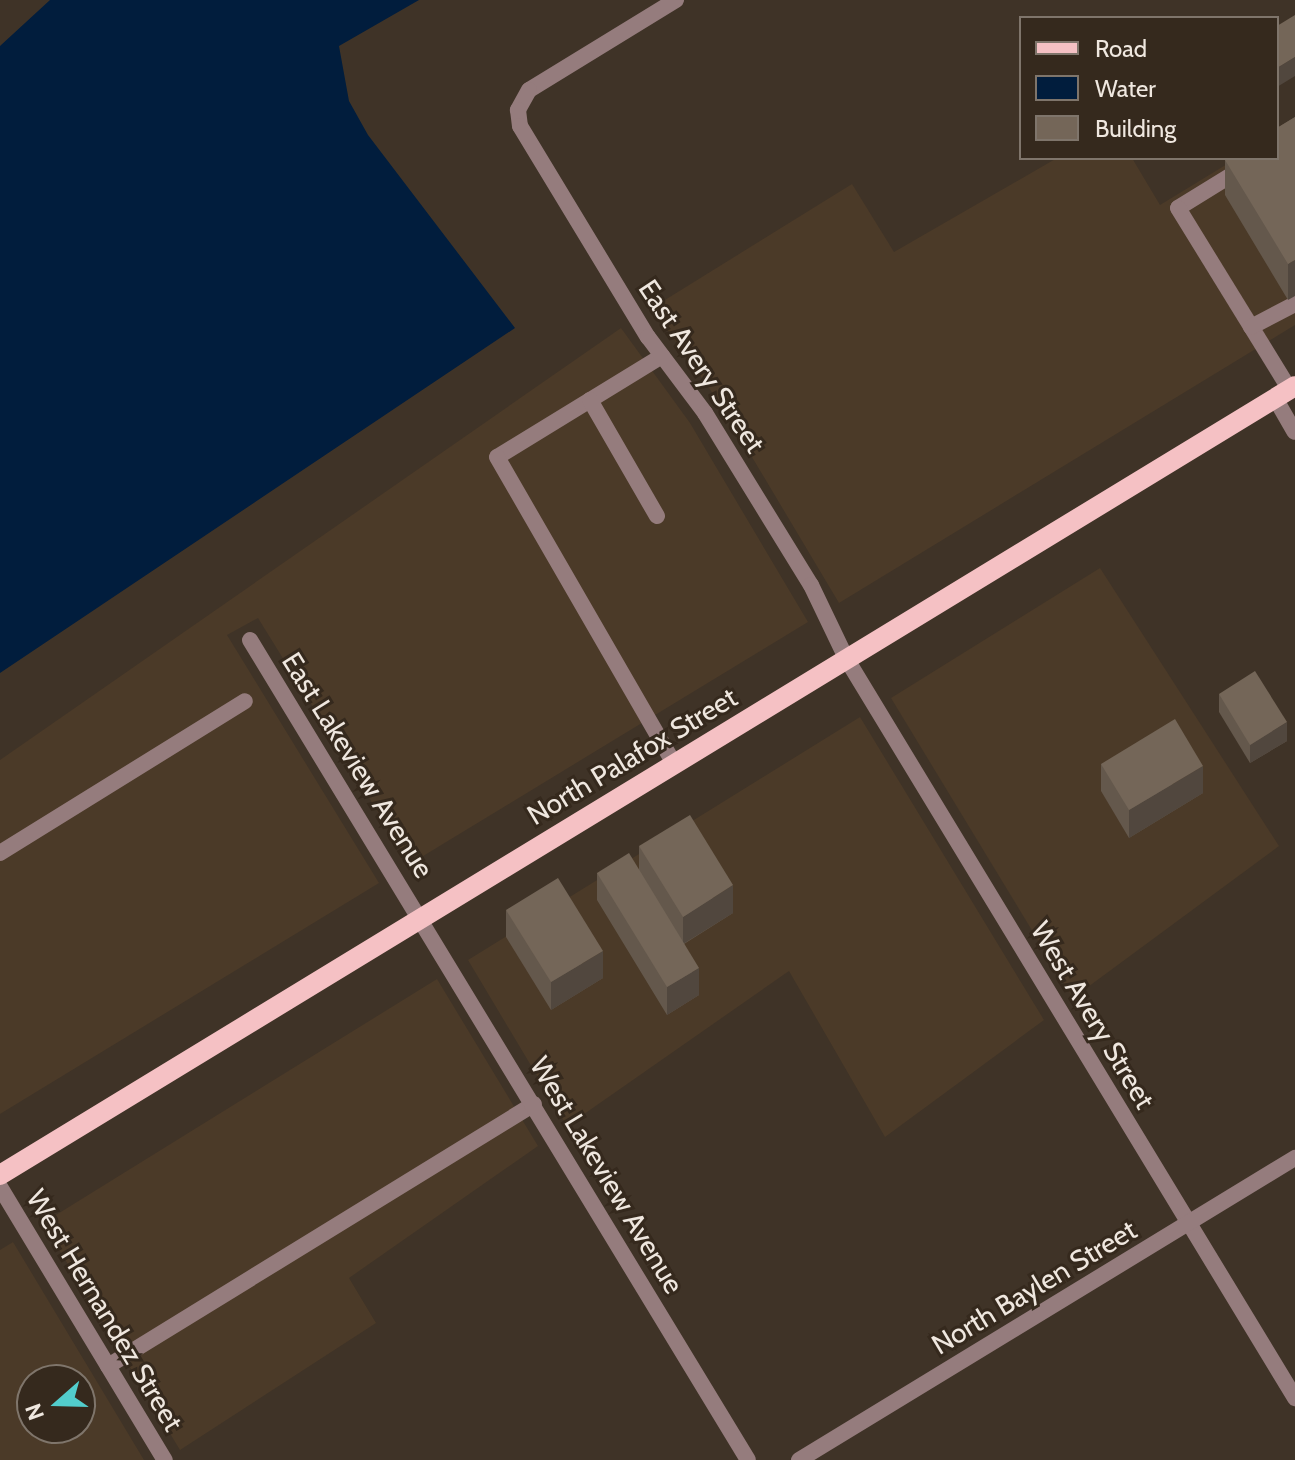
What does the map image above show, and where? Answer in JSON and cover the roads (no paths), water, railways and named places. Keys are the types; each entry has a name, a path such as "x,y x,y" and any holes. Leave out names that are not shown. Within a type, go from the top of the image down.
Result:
{"main road":[{"name":"North Palafox Street","path":"0,1175 1286,391"}],"street":[{"name":"East Avery Street","path":"676,0 529,90 520,103 520,126 662,356 705,413 811,585 846,658"},
{"path":"1256,160 1178,208 1286,391 1295,432"},
{"path":"1251,327 1295,304"},
{"path":"662,356 497,457 674,763"},
{"path":"590,400 657,516"},
{"name":"East Lakeview Avenue","path":"250,640 421,917"},
{"name":"West Avery Street","path":"846,658 1295,1398"},
{"path":"0,853 245,701"},
{"name":"West Lakeview Avenue","path":"421,917 748,1460"},
{"path":"108,1366 534,1104"},
{"name":"North Baylen Street","path":"799,1460 1295,1158"},
{"name":"West Hernandez Street","path":"0,1187 165,1460"}],"water":[{"path":"50,0 419,0 339,46 349,101 368,135 515,328 0,673 0,46"}]}
